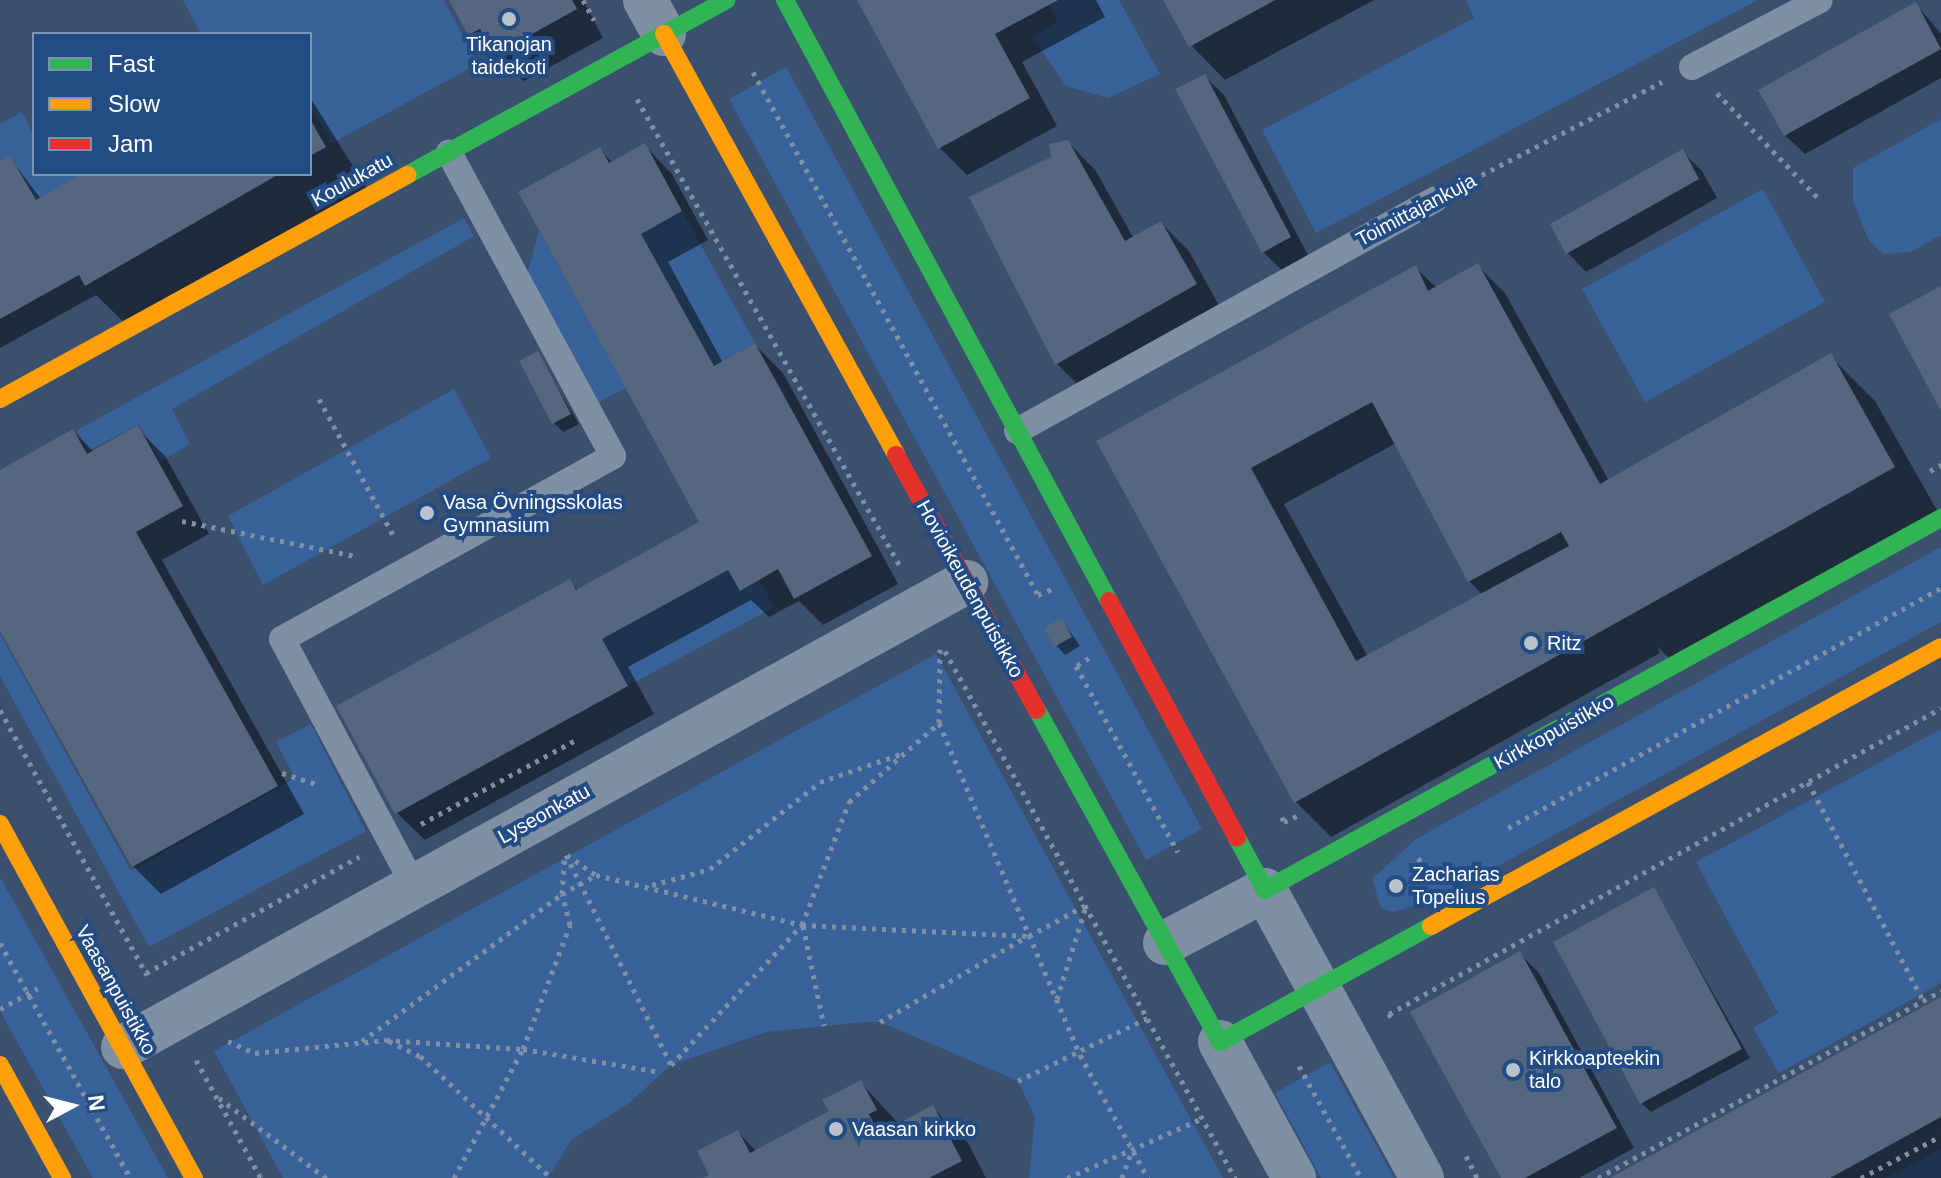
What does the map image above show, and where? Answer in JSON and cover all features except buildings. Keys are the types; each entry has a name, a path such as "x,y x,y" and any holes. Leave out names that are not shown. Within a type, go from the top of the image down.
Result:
{"main road":[{"name":"Koulukatu","path":"0,399 616,61 654,17 726,0"},
{"path":"785,0 1265,890"},
{"name":"Hovioikeudenpuistikko","path":"654,17 1220,1042"},
{"name":"Kirkkopuistikko","path":"1265,890 1941,518"},
{"path":"1220,1042 1941,647"},
{"name":"Vaasanpuistikko","path":"0,824 194,1178"},
{"path":"0,1065 62,1178"}],"street":[{"name":"Lyseonkatu","path":"123,1047 966,582"},
{"name":"Kirkkopuistikko","path":"1165,943 1265,890"},
{"path":"1265,890 1422,1178"},
{"name":"Hovioikeudenpuistikko","path":"1220,1042 1294,1178"}],"lane":[{"path":"1692,67 1820,0"},
{"path":"414,886 282,639 613,456 449,153"},
{"name":"Toimittajankuja","path":"1017,431 1435,199"}],"path":[{"path":"583,0 899,565 1235,1178"},
{"path":"1692,67 1817,197"},
{"name":"Toimittajankuja","path":"1435,199 1692,67"},
{"path":"753,72 1038,595 1052,589 1060,603"},
{"path":"319,399 410,568"},
{"path":"1927,473 1941,465"},
{"path":"182,521 410,568"},
{"path":"885,573 899,565"},
{"path":"1499,832 1941,588"},
{"path":"1082,644 1090,658 1076,666 1178,852"},
{"path":"943,648 939,723 1080,1055 1148,1178"},
{"path":"1396,1027 1389,1014 1941,708"},
{"path":"0,710 146,973 583,737"},
{"path":"565,854 671,1065 802,925 849,802 939,723"},
{"path":"651,886 710,869 820,782 906,752"},
{"path":"1803,773 1923,1000"},
{"path":"1278,810 1284,822 1308,811"},
{"path":"565,854 596,875 802,925 1029,936"},
{"path":"454,1178 523,1049 570,925 562,894 565,854"},
{"path":"1430,871 1444,863"},
{"path":"361,1042 562,894 596,875"},
{"path":"880,1022 1086,905"},
{"path":"1056,1001 1086,905"},
{"path":"802,925 824,1026"},
{"path":"0,943 130,1178"},
{"path":"1598,1178 1941,991"},
{"path":"1018,1081 1080,1055 1148,1018"},
{"path":"172,1020 261,1178"},
{"path":"220,1037 255,1053 386,1040 523,1049 661,1072"},
{"path":"386,1040 420,1056 549,1176"},
{"path":"1299,1066 1361,1178"},
{"path":"218,1098 326,1178"},
{"path":"1067,1178 1132,1152 1203,1118"},
{"path":"1861,1178 1941,1136"},
{"path":"1462,1151 1477,1178"},
{"path":"1122,1178 1132,1152"}],"shaded area":[{"path":"183,0 444,0 478,64 332,143 312,109 312,32 200,32"},
{"path":"1058,0 1119,0 1160,74 1108,98 1066,86 1032,37 1058,22 1049,5"},
{"path":"1466,0 1758,0 1316,233 1262,130 1474,18"},
{"path":"786,67 1202,829 1146,860 729,99"},
{"path":"22,112 32,132 32,176 78,176 36,200 10,156 0,161 0,124"},
{"path":"1941,119 1941,235 1911,252 1883,254 1868,239 1853,200 1853,168"},
{"path":"1763,189 1825,302 1645,402 1582,289"},
{"path":"682,211 755,343 714,366 641,234"},
{"path":"464,218 474,236 172,409 190,444 161,461 139,424 88,451 77,430"},
{"path":"539,231 626,388 595,404 526,278"},
{"path":"454,389 491,458 263,585 228,516"},
{"path":"1941,547 1941,622 1442,897 1394,912 1381,908 1372,879 1416,839"},
{"path":"728,570 740,590 759,580 774,607 628,686 602,639"},
{"path":"0,634 131,871 295,778 276,742 311,724 366,831 149,947 0,676"},
{"path":"936,654 1223,1178 1029,1178 1035,1117 1018,1081 880,1022 864,1022 766,1032 671,1065 629,1103 571,1140 548,1178 283,1178 214,1051"},
{"path":"1941,729 1941,983 1779,1073 1753,1028 1778,1013 1696,862"},
{"path":"0,877 168,1178 93,1178 0,1011"},
{"path":"1330,1062 1394,1178 1321,1178 1275,1093"},
{"path":"1941,1149 1941,1178 1886,1178"}],"traffic: fast":[{"path":"407,175 726,0"},
{"path":"785,0 1109,601"},
{"path":"1237,838 1265,890 1941,518"},
{"path":"1037,710 1220,1042 1431,926"}],"traffic: slow":[{"path":"664,34 896,455"},
{"path":"0,399 407,175"},
{"path":"1431,926 1941,647"},
{"path":"0,824 194,1178"},
{"path":"0,1065 62,1178"}],"traffic: jam":[{"path":"896,455 1037,710"},
{"path":"1109,601 1237,838"}],"place":[{"name":"Tikanojan taidekoti","path":"509,19"},
{"name":"Vasa Övningsskolas Gymnasium","path":"427,513"},
{"name":"Ritz","path":"1531,643"},
{"name":"Zacharias Topelius","path":"1396,886"},
{"name":"Kirkkoapteekin talo","path":"1513,1070"},
{"name":"Vaasan kirkko","path":"836,1129"}]}
